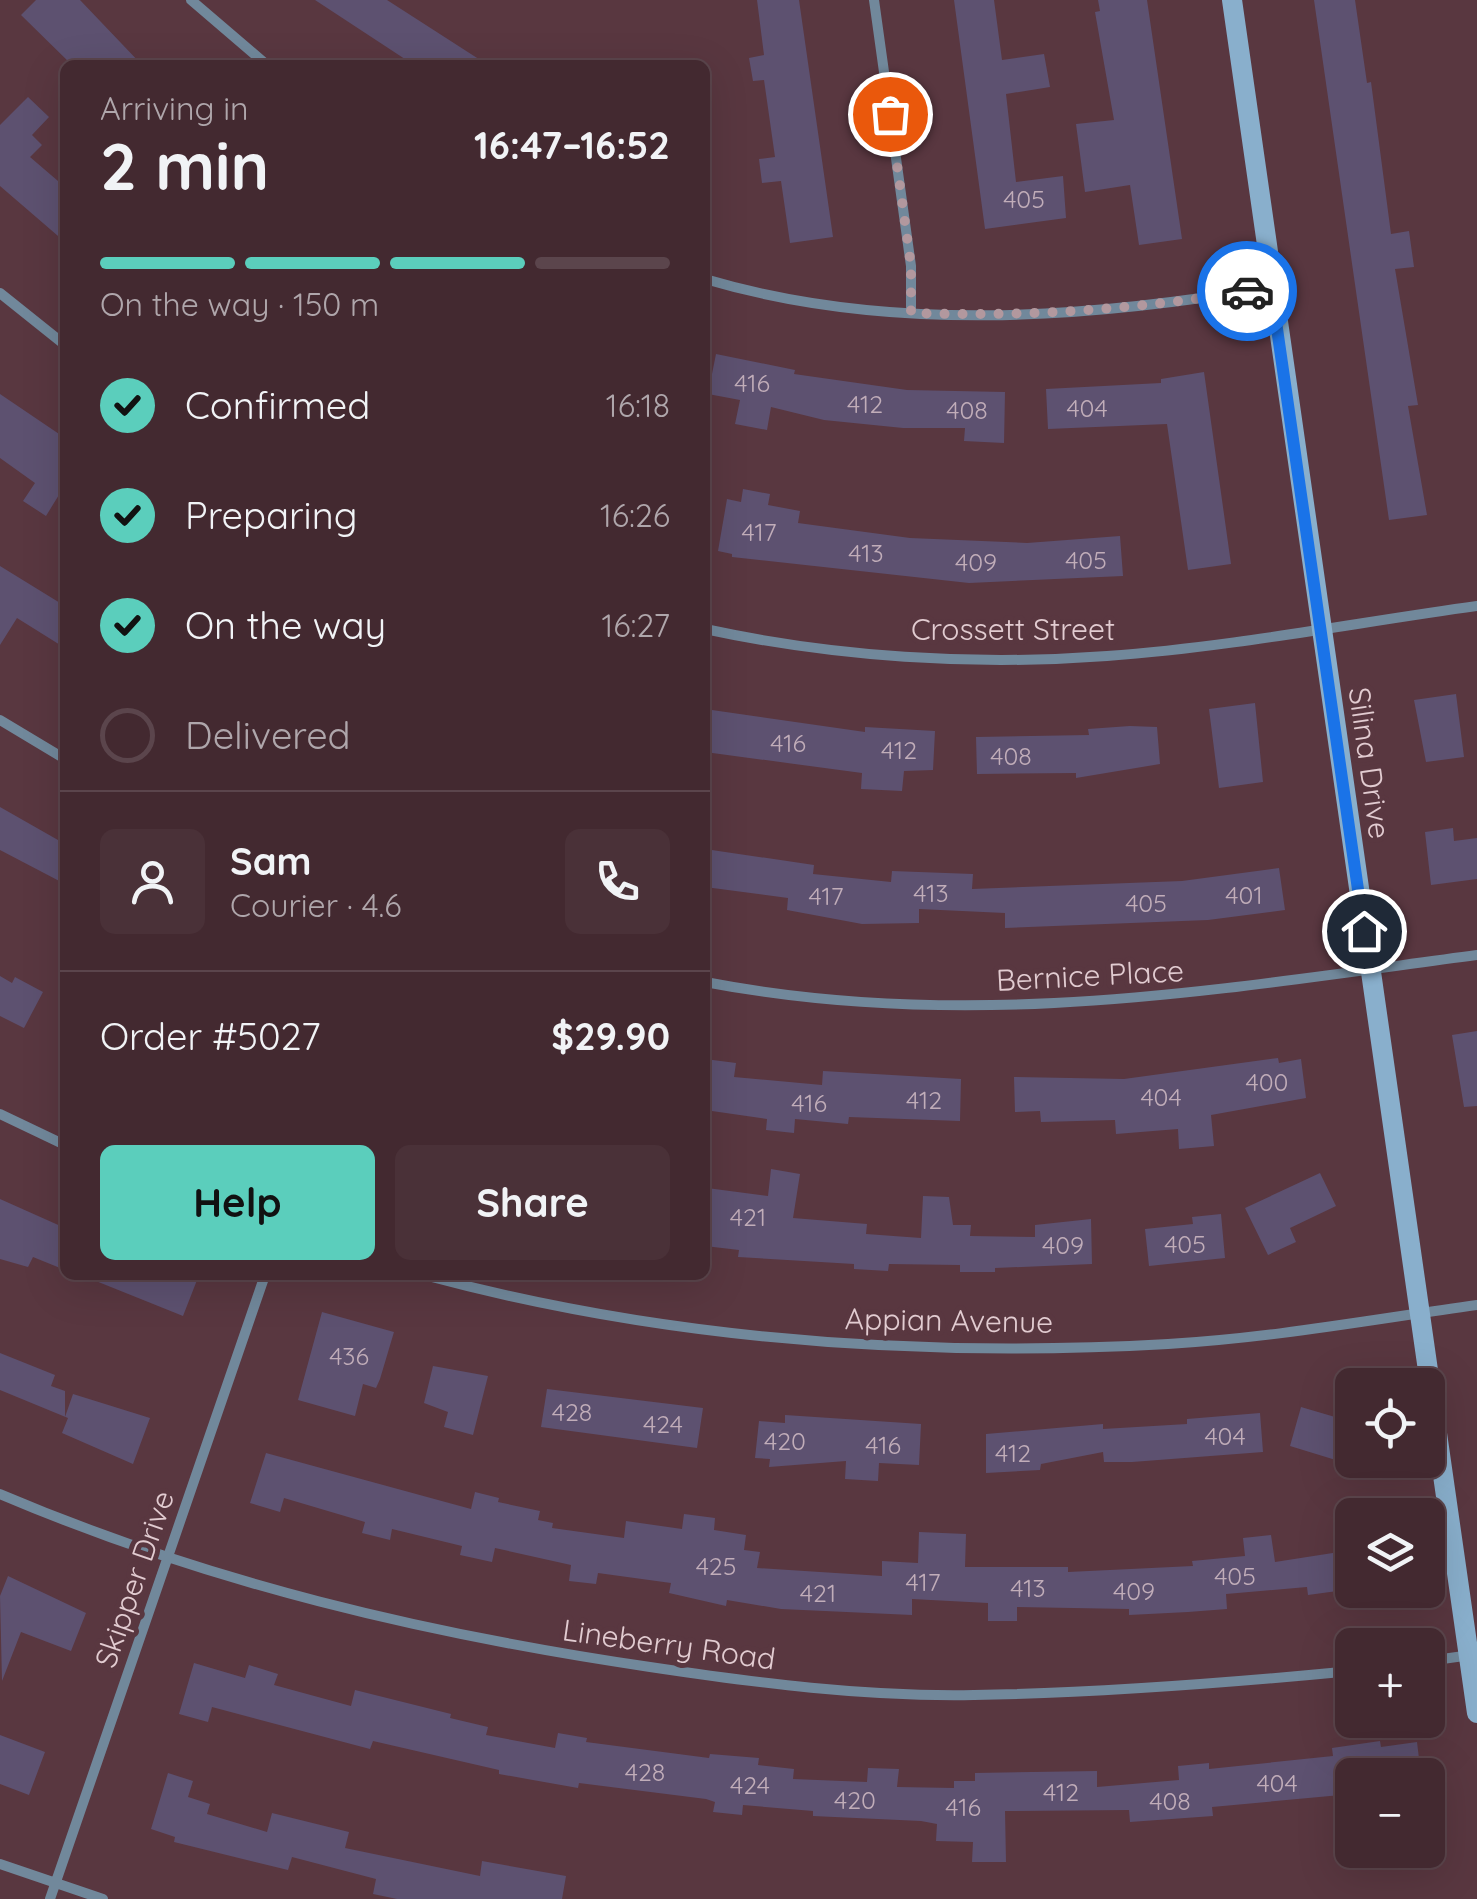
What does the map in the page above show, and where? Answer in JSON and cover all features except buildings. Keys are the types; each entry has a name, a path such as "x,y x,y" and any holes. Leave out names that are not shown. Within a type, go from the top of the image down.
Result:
{"street":[{"path":"190,0 261,60"},
{"path":"874,0 911,266 911,313"},
{"name":"Silina Drive","path":"1232,0 1420,1313 1473,1655 1477,1713"},
{"path":"710,279 802,300 911,313 1000,316 1085,312 1271,287"},
{"path":"0,293 60,341"},
{"name":"Crossett Street","path":"710,630 846,652 975,659 1105,656 1477,606"},
{"path":"0,720 60,756"},
{"name":"Bernice Place","path":"710,983 842,1000 1068,1005 1180,996 1477,955"},
{"path":"0,1114 60,1143"},
{"name":"Skipper Drive","path":"50,1899 263,1280"},
{"name":"Appian Avenue","path":"447,1280 644,1322 772,1339 902,1347 1171,1344 1477,1305"},
{"name":"Lineberry Road","path":"0,1494 167,1559 302,1599 438,1632 762,1684 973,1695 1186,1687 1335,1673"},
{"path":"1445,1659 1473,1655"},
{"path":"0,1864 103,1899"}],"way so far":[{"path":"890,114 911,266 911,313 1000,316 1085,312 1247,291"}],"route":[{"path":"1247,291 1271,287 1364,931"}]}
